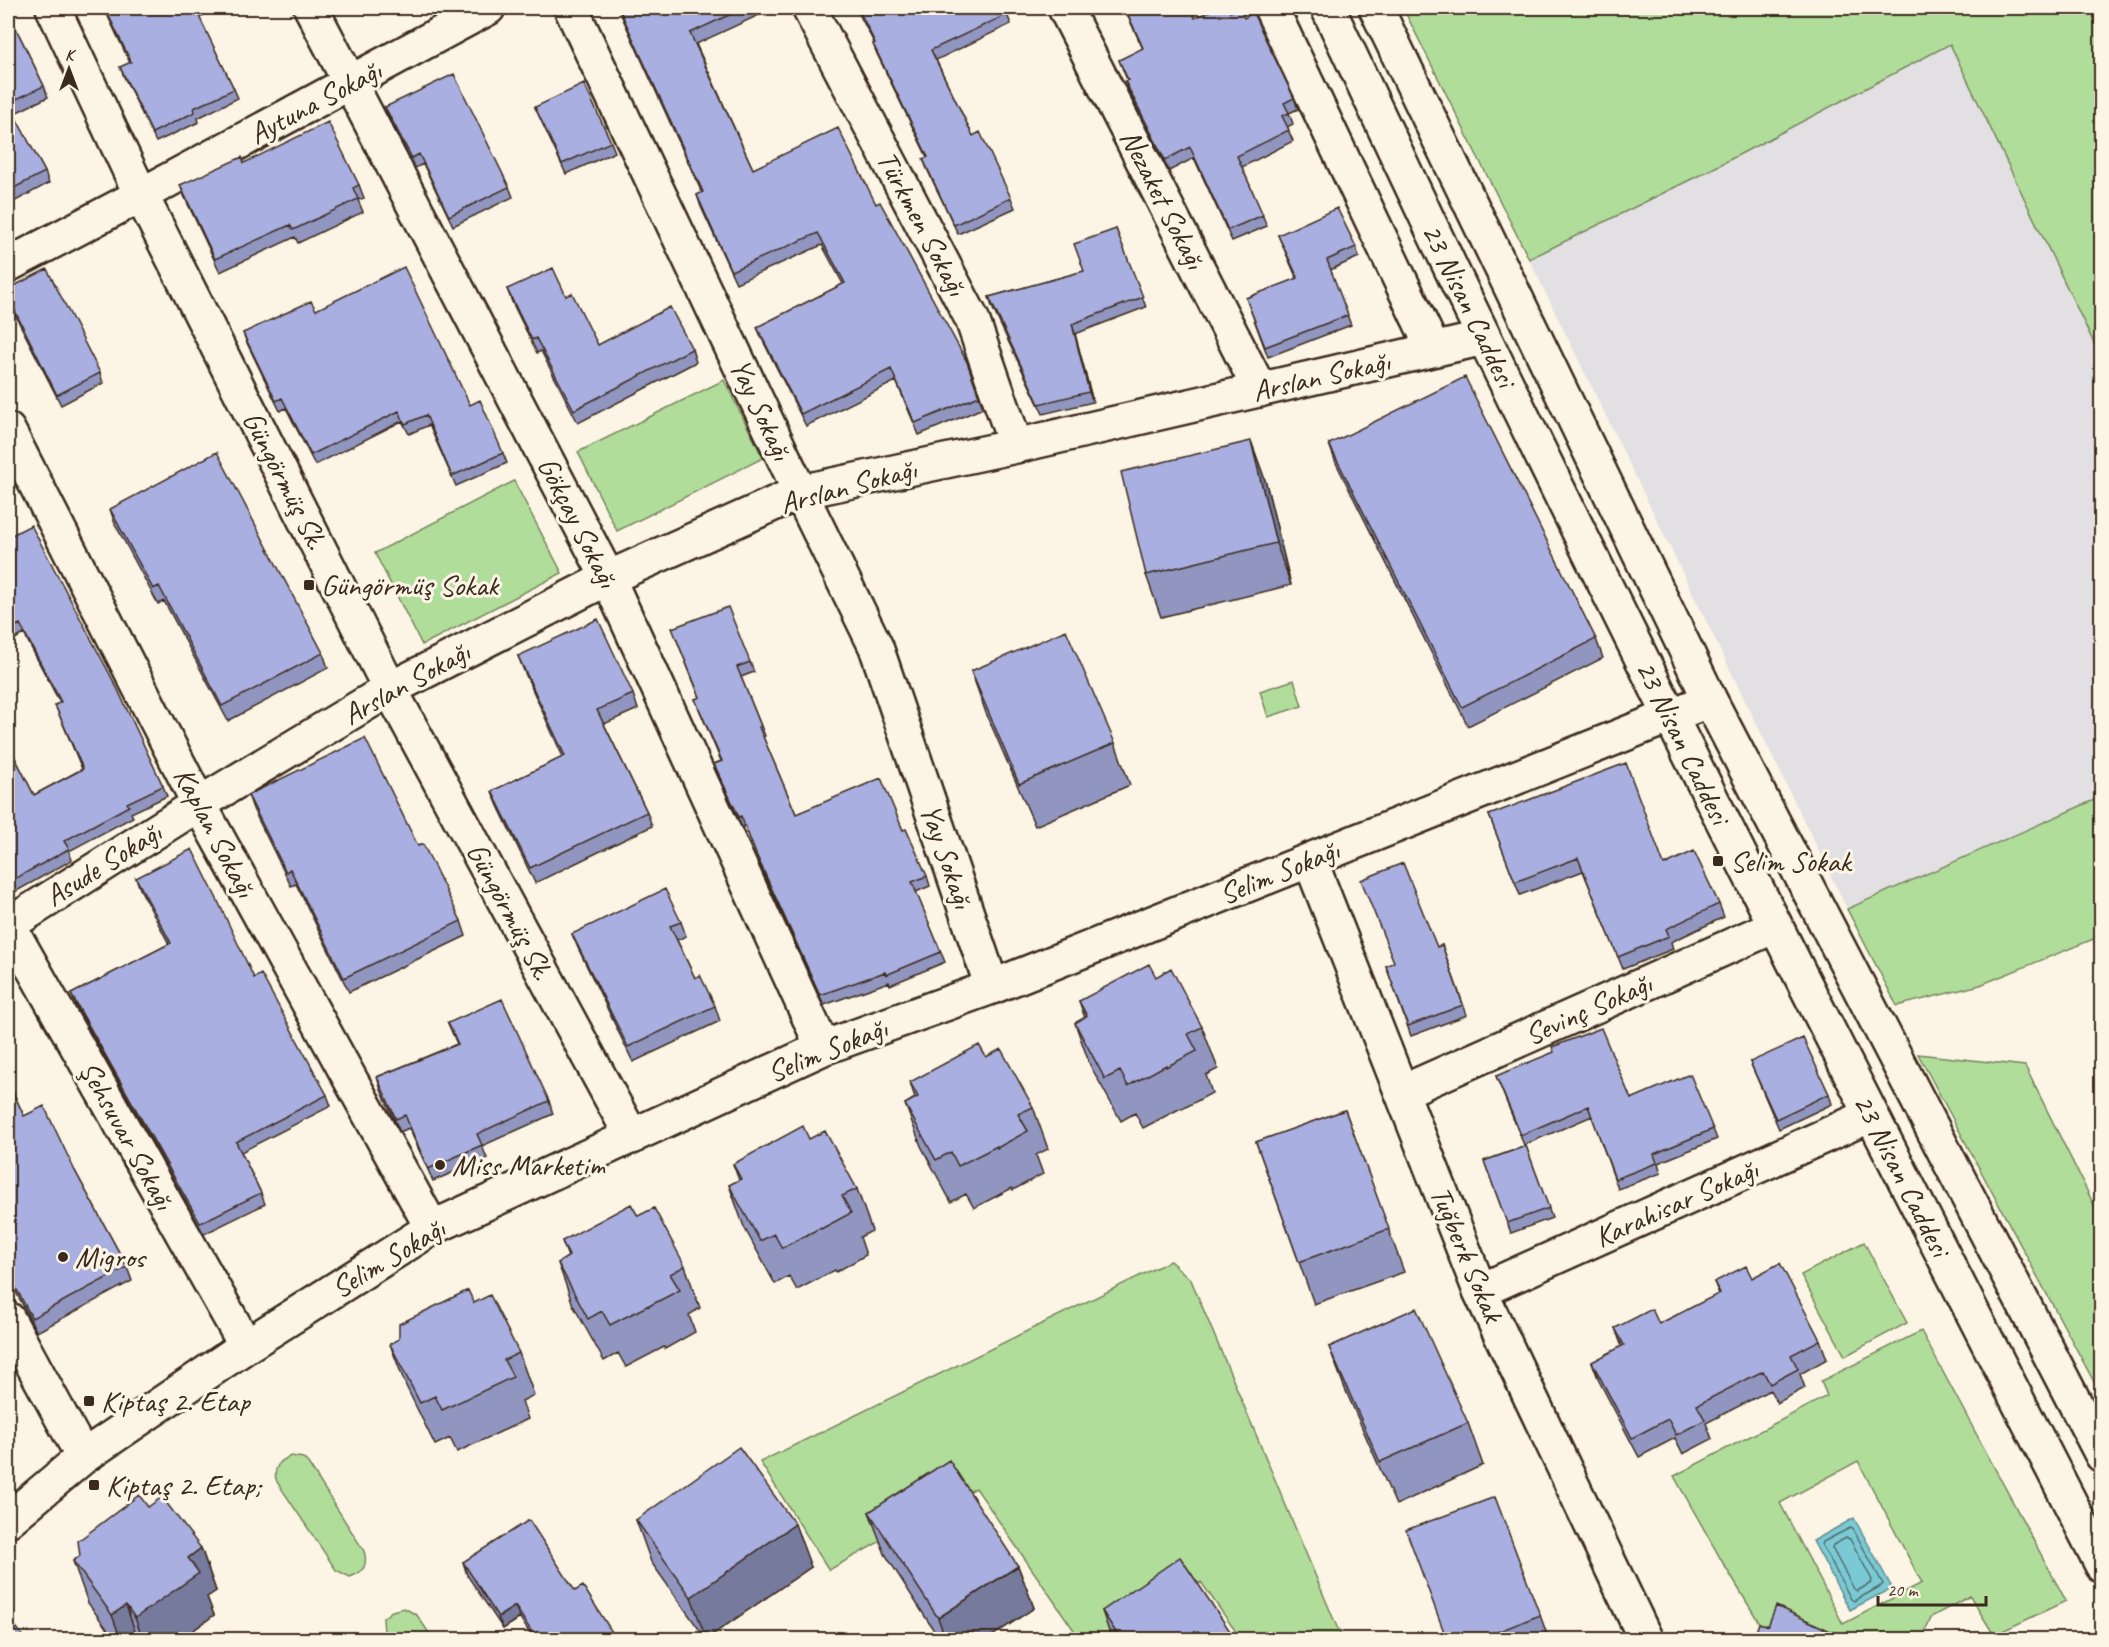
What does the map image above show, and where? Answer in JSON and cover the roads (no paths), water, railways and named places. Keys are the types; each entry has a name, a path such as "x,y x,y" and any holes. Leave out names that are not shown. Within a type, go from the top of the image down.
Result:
{"street":[{"name":"Güngörmüş Sk.","path":"53,8 141,195 390,689 632,1137"},
{"name":"Gökçay Sokağı","path":"311,8 608,578 824,1048"},
{"name":"Aytuna Sokağı","path":"8,265 488,8"},
{"name":"Yay Sokağı","path":"571,8 800,492 876,647 992,987"},
{"name":"Türkmen Sokağı","path":"809,8 972,319 1016,446"},
{"name":"Nezaket Sokağı","path":"1065,8 1260,390"},
{"path":"1271,8 1433,350"},
{"name":"23 Nisan Caddesi","path":"1328,8 1484,338 1670,716 2102,1565"},
{"name":"23 Nisan Caddesi","path":"1376,8 1710,700 2102,1455"},
{"name":"Arslan Sokağı","path":"199,804 390,689 608,578 800,492 1016,446 1484,338"},
{"name":"Kaplan Sokağı","path":"8,430 199,804 432,1228"},
{"name":"Selim Sokağı","path":"8,1520 83,1457 246,1346 432,1228 824,1048 992,987 1710,700"},
{"name":"Asude Sokağı","path":"8,924 199,804"},
{"name":"Tuğberk Sokak","path":"1310,860 1480,1292 1646,1640"},
{"name":"Şehsuvar Sokağı","path":"8,924 246,1346"},
{"name":"Sevinç Sokağı","path":"1402,1092 1775,926"},
{"name":"Karahisar Sokağı","path":"1480,1292 1871,1114"},
{"path":"8,1319 83,1457"}],"water":[{"path":"1854,1518 1892,1588 1850,1610 1813,1541"}],"place":[{"name":"Güngörmüş Sokak","path":"309,585"},
{"name":"Selim Sokak","path":"1718,861"},
{"name":"Miss Marketim","path":"440,1165"},
{"name":"Migros","path":"63,1257"},
{"name":"Kiptaş 2. Etap","path":"89,1401"},
{"name":"Kiptaş 2. Etap;","path":"94,1485"}]}
